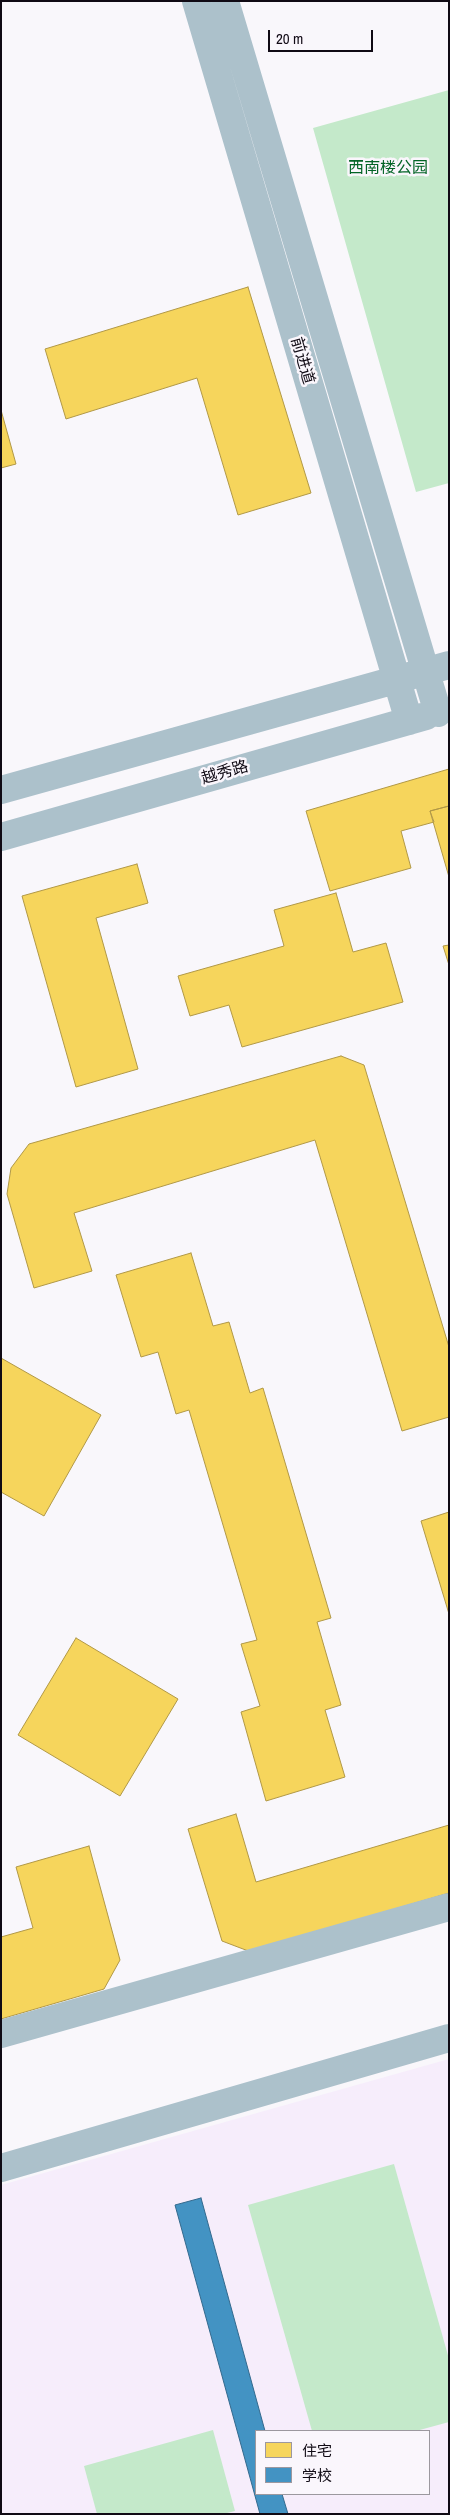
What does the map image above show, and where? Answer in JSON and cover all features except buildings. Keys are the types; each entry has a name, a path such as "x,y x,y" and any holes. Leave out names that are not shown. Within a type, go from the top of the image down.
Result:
{"street":[{"name":"前进道","path":"196,1 409,720"},
{"name":"前进道","path":"225,1 438,674 445,716"},
{"path":"1,790 396,679 438,674"},
{"name":"越秀路","path":"1,837 409,720 445,716"},
{"path":"1,2034 449,1907"},
{"path":"1,2168 449,2038"}],"shaded area":[{"path":"449,2059 449,2514 1,2514 1,2185"}],"green space":[{"name":"西南楼公园","path":"449,90 449,483 416,492 313,128"},
{"path":"394,2164 449,2359 449,2422 420,2430 312,2430 248,2205"},
{"path":"213,2430 235,2511 223,2514 97,2514 84,2466"}]}
